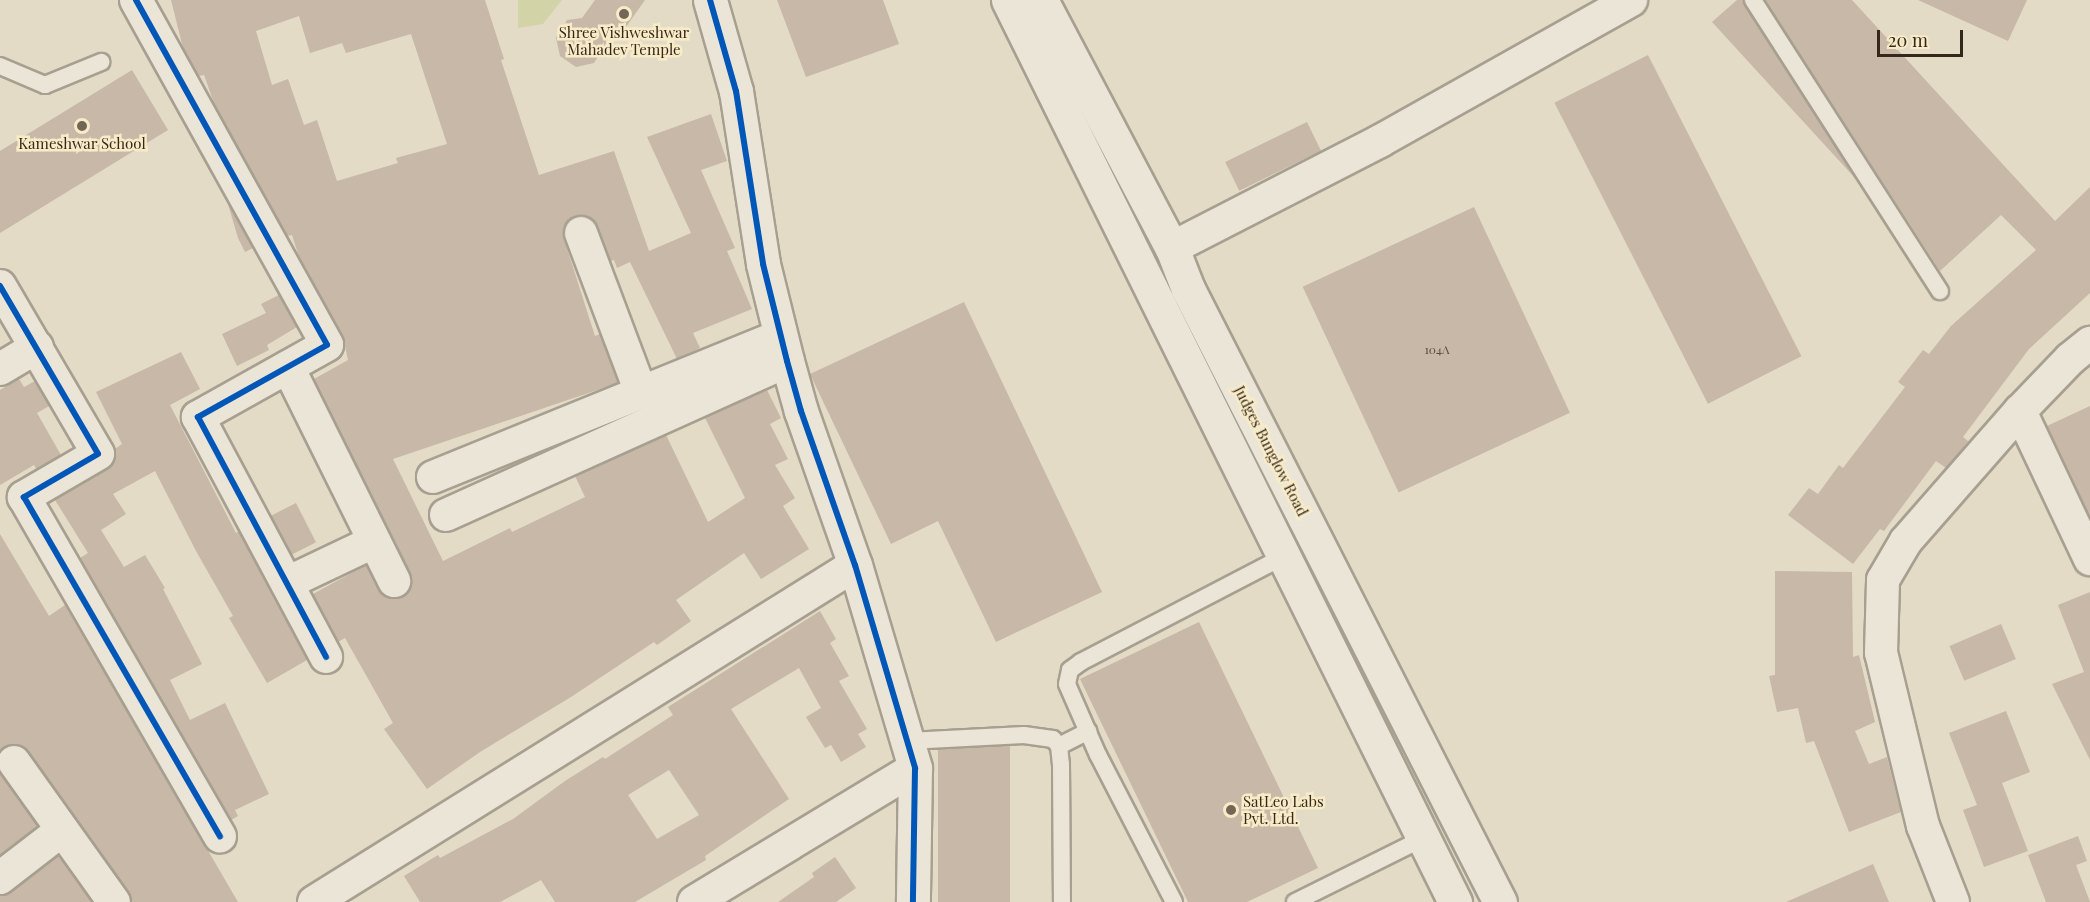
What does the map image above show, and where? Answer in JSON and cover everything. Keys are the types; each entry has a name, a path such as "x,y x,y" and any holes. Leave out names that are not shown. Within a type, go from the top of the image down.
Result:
{"main road":[{"path":"710,0 736,91 763,264 784,349 801,411 855,566 912,755 913,902"},
{"path":"1008,0 1455,902"},
{"name":"Judges Bunglow Road","path":"1041,0 1172,248 1188,289 1500,902"}],"street":[{"path":"136,0 327,345 198,417 326,657"},
{"path":"1172,248 1380,141 1631,0"},
{"path":"581,233 641,393"},
{"path":"0,286 98,454 24,497 220,837"},
{"path":"1953,902 1923,826 1881,653 1883,580 1906,541 2020,411 2070,359 2090,343"},
{"path":"0,369 37,347"},
{"path":"433,477 641,393 784,349"},
{"path":"446,516 784,349"},
{"path":"288,368 394,581"},
{"path":"2020,411 2090,559"},
{"path":"287,583 373,542"},
{"path":"314,902 855,566"},
{"path":"704,899 912,755"},
{"path":"14,762 114,902"},
{"path":"0,878 62,830"}],"lane":[{"path":"1753,0 1941,291"},
{"path":"0,66 45,85 101,62"},
{"path":"1174,902 1088,731 1067,684 1070,670 1121,640 1285,556"},
{"path":"1059,746 1088,731"},
{"path":"912,755 940,737 1024,735 1053,739 1059,746 1062,902"},
{"path":"1295,902 1424,838"}],"green space":[{"path":"518,0 562,0 543,24 518,28"}],"building":[{"path":"171,0 485,0 504,59 501,60 539,175 614,151 649,251 691,233 647,137 711,114 727,161 701,170 735,248 727,251 752,309 693,333 700,348 677,359 630,262 617,268 614,260 611,261 593,220 583,215 574,216 563,229 564,239 595,336 600,334 618,383 393,459 443,561 510,528 512,532 585,497 575,476 666,435 708,522 745,498 705,418 767,390 781,418 770,424 788,459 775,465 795,498 783,506 809,549 761,579 744,553 676,600 691,621 657,645 654,642 571,697 480,752 427,789 384,729 393,723 345,638 338,642 313,594 366,565 385,596 393,599 402,597 409,591 412,583 410,573 314,379 348,360 343,337 299,257 292,235 287,236 215,106 204,75 199,76 183,48","holes":["299,16 310,53 342,43 346,53 411,34 447,144 396,158 398,163 337,181 317,120 304,125 288,79 272,85 256,31"]},
{"path":"595,0 645,0 621,34 615,29 594,63 576,67 560,56 556,38 567,20 582,18"},
{"path":"777,0 883,0 899,44 806,77"},
{"path":"1737,0 1743,0 1855,178 1712,22"},
{"path":"1765,0 1852,0 2055,221 2090,187 2090,293 2029,349 1963,437 1968,441 1952,462 1946,468 1936,461 1884,531 1880,529 1853,564 1788,515 1809,488 1818,494 1839,465 1843,468 1905,387 1898,382 1923,350 1929,354 1951,326 2036,250 2001,215 1940,271"},
{"path":"1918,0 2027,0 2008,41"},
{"path":"1648,55 1801,356 1708,404 1554,103"},
{"path":"132,70 168,130 0,233 0,151"},
{"path":"1307,122 1321,151 1239,191 1225,162"},
{"path":"228,204 253,248 245,252 238,238"},
{"path":"1474,207 1570,413 1399,493 1303,287"},
{"path":"279,295 297,327 267,345 269,350 237,366 222,334 266,313 261,304"},
{"path":"964,302 1102,592 996,642 938,521 891,544 810,374"},
{"path":"181,352 200,389 170,405 236,533 239,531 307,660 267,683 229,618 233,616 155,471 113,494 126,514 101,530 124,567 145,555 165,588 163,589 202,664 170,680 190,720 225,703 269,794 235,810 238,816 231,820 80,558 88,553 55,500 108,469 114,462 115,449 122,444 96,392"},
{"path":"19,379 24,387 35,381 49,406 37,413 61,455 36,469 34,465 0,485 0,390"},
{"path":"2090,406 2090,517 2047,426"},
{"path":"296,503 316,542 291,555 271,516"},
{"path":"0,534 49,616 65,605 238,902 132,902 129,892 29,752 22,746 13,744 0,752"},
{"path":"1775,571 1852,572 1853,657 1859,655 1875,722 1855,731 1869,764 1887,757 1901,812 1849,832 1814,741 1806,743 1798,708 1777,712 1769,676 1775,675"},
{"path":"2090,592 2090,760 2052,684 2084,672 2058,605"},
{"path":"820,611 836,639 830,643 849,676 839,681 867,729 858,734 866,747 841,762 831,745 825,748 806,717 821,708 799,668 731,709 789,799 705,856 706,860 635,902 555,902 541,880 500,902 420,902 404,876 438,855 440,858 513,819 565,781 603,757 605,759 673,715 668,707","holes":["669,770 699,815 657,839 628,795"]},
{"path":"1199,622 1318,868 1247,902 1188,902 1080,679"},
{"path":"2001,624 2016,659 1964,681 1949,646"},
{"path":"2006,711 2030,772 2002,783 2028,851 1984,867 1963,810 1977,805 1949,733"},
{"path":"938,746 1010,746 1010,902 938,902"},
{"path":"0,773 38,826 0,855"},
{"path":"2078,836 2087,861 2076,865 2090,902 2046,902 2028,855"},
{"path":"59,855 92,902 0,902 0,896 11,892"},
{"path":"835,857 856,888 836,902 778,902 814,877 812,873"},
{"path":"1873,864 1889,902 1786,902"}],"cycle path":[{"path":"136,0 327,345 198,417 326,657"},
{"path":"710,0 736,91 763,264 787,361 801,411 855,565 915,768 913,902"},
{"path":"0,286 98,454 24,497 220,837"}],"place":[{"name":"Shree Vishweshwar Mahadev Temple","path":"624,14"},
{"name":"Kameshwar School","path":"82,126"},
{"name":"SatLeo Labs Pvt. Ltd.","path":"1231,810"}]}
